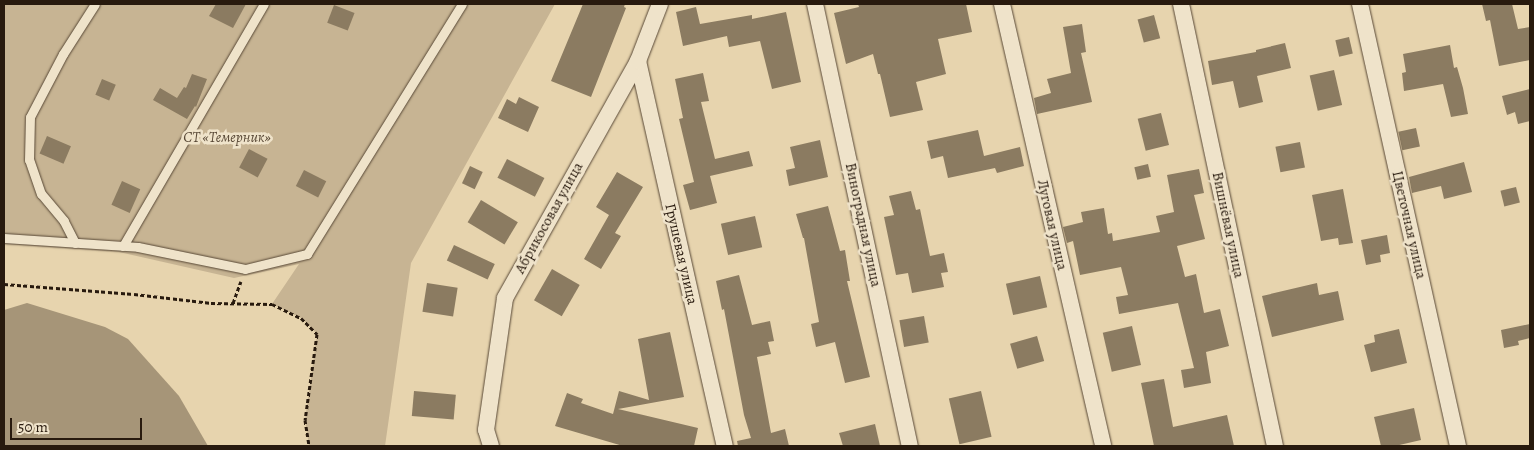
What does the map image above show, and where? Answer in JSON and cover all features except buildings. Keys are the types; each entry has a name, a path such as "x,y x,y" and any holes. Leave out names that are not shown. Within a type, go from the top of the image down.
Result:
{"street":[{"name":"Абрикосовая улица","path":"491,446 486,430 505,298 638,61 660,4"},
{"name":"Виноградная улица","path":"815,4 910,446"},
{"name":"Луговая улица","path":"1002,4 1103,446"},
{"name":"Вишнёвая улица","path":"1181,4 1275,446"},
{"name":"Цветочная улица","path":"1360,4 1458,446"},
{"name":"Грушевая улица","path":"638,61 725,446"}],"lane":[{"path":"75,243 64,221 41,194 29,160 30,117 63,54 95,4"},
{"path":"123,246 264,4"},
{"path":"4,238 123,246 245,269 307,254 462,4"}],"path":[{"path":"233,303 245,269"},
{"path":"4,284 233,303 272,304 301,318 317,334 305,420 309,446"}],"green space":[{"name":"СТ «Темерник»","path":"4,4 555,4 411,263 385,446 309,446 305,420 317,334 301,318 272,304 299,264 234,278 119,252 4,244"}],"shaded area":[{"path":"27,303 105,327 128,339 179,396 208,446 4,446 4,310"}]}
